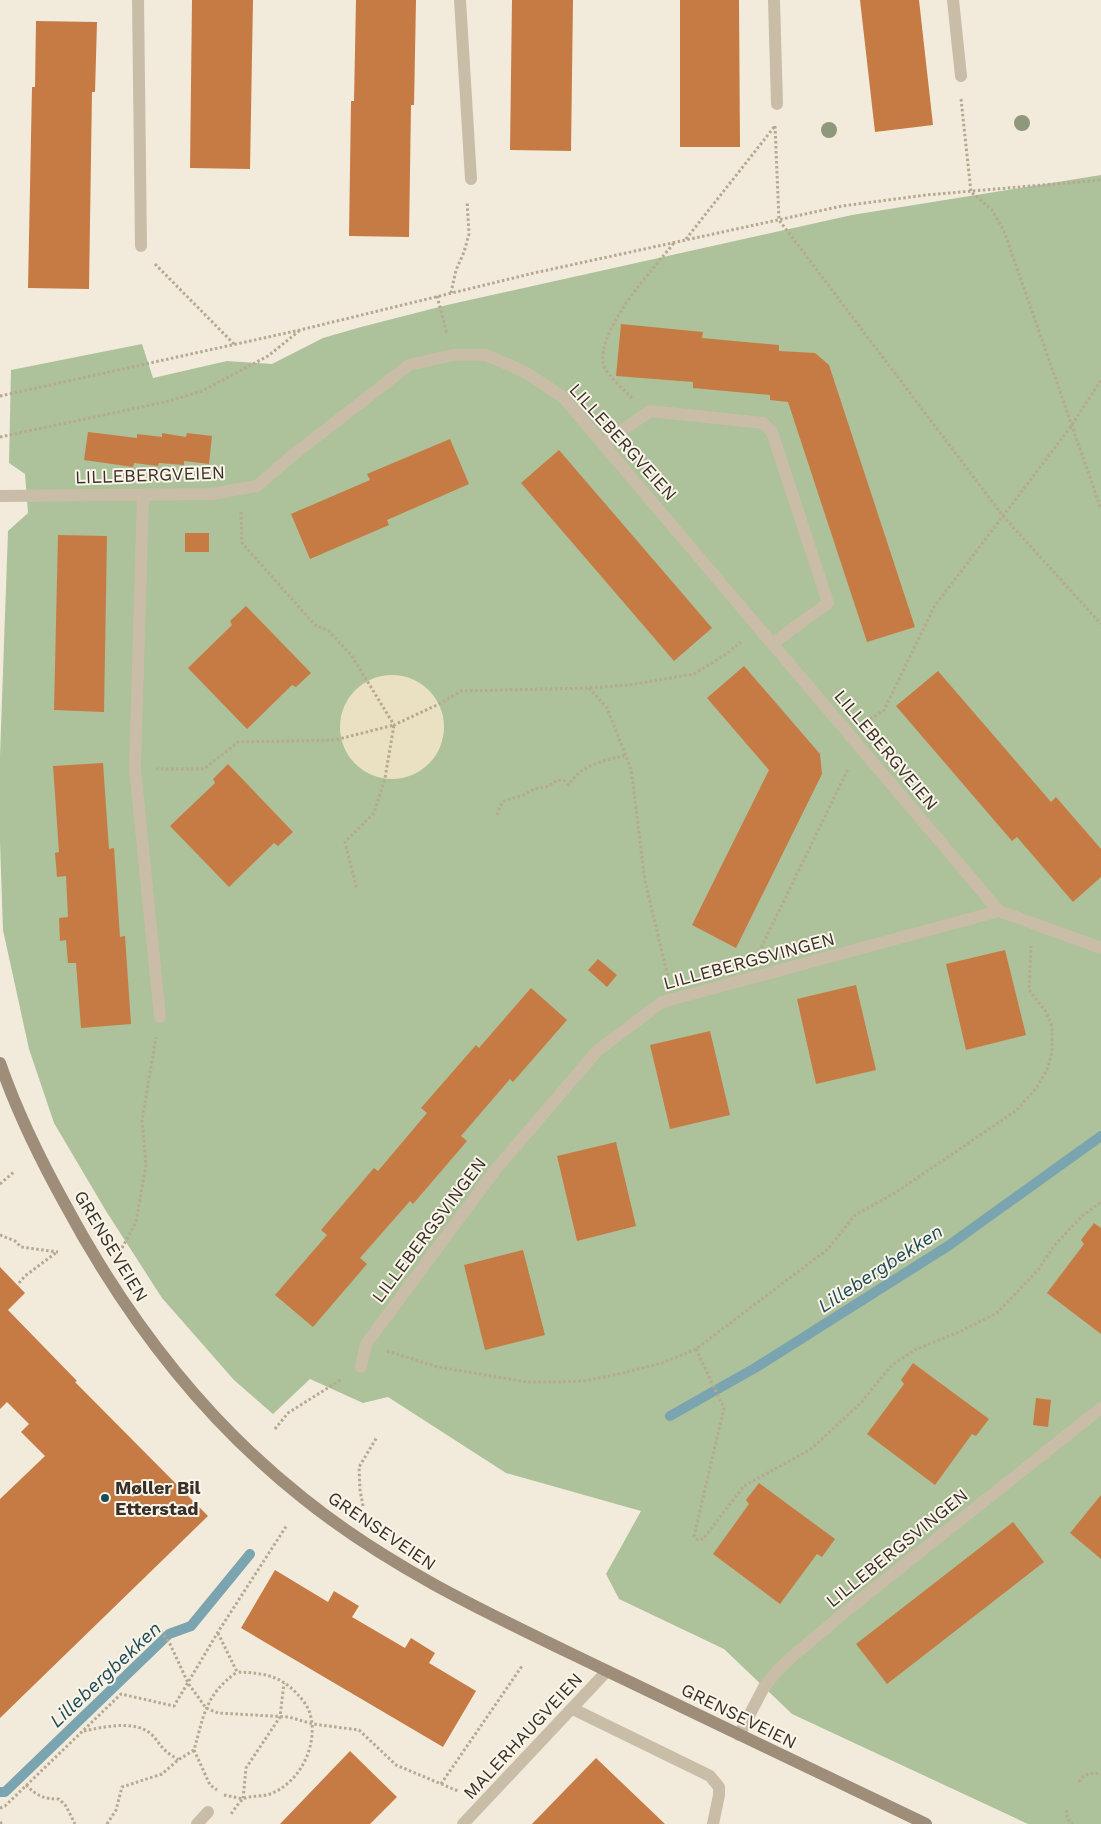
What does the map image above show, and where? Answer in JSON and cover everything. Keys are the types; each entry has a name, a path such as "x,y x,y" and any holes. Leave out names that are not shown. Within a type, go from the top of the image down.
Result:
{"main road":[{"name":"GRENSEVEIEN","path":"0,1063 33,1144 48,1174 116,1292 163,1356 207,1408 252,1454 303,1498 399,1566 481,1610 926,1824"}],"street":[{"path":"138,0 141,246"},
{"path":"460,0 471,179"},
{"path":"774,0 777,104"},
{"path":"953,0 961,76"},
{"name":"LILLEBERGVEIEN","path":"0,496 212,494 257,486 293,454 409,365 453,355 486,355 525,372 563,397 999,911"},
{"path":"603,444 650,411 763,423 772,432 828,603 773,643"},
{"path":"144,495 135,769 160,1017"},
{"path":"999,911 1101,948"},
{"name":"LILLEBERGSVINGEN","path":"361,1367 366,1344 496,1169 597,1051 662,1002 999,911"},
{"name":"LILLEBERGSVINGEN","path":"739,1735 764,1687 794,1655 856,1602 1101,1408"},
{"name":"MALERHAUGVEIEN","path":"463,1824 607,1671"},
{"path":"573,1709 710,1776 720,1787 713,1824"},
{"path":"197,1824 208,1812"}],"path":[{"path":"961,76 959,86 972,192 992,210 1004,231 1101,509"},
{"path":"777,104 774,113 779,220 1003,516 1101,624"},
{"path":"686,240 775,126"},
{"path":"451,293 453,280 467,245 469,234 467,204 471,179"},
{"path":"0,396 235,345 534,273 842,206 882,200 1101,180"},
{"path":"646,414 604,368 603,355 606,339 612,325 639,286 675,242"},
{"path":"141,246 145,254 235,345"},
{"path":"437,296 453,355"},
{"path":"0,437 165,402 202,391 268,356 300,330"},
{"path":"848,732 884,710 934,607 1072,425 1101,380"},
{"path":"241,489 242,543 315,625 329,631 352,656 394,725 385,778 374,813 345,842 357,890"},
{"path":"135,769 204,769 238,742 335,740 394,725 439,704 461,691 589,688 629,685 694,674 726,654 759,627"},
{"path":"589,688 607,708 631,768 645,881 673,998"},
{"path":"746,979 860,746"},
{"path":"497,815 504,801 524,795 534,789 549,786 557,780 565,781 569,786 574,777 588,767 626,755"},
{"path":"366,1344 438,1367 527,1382 585,1381 662,1363 696,1349 828,1249 855,1215 896,1193 1017,1110 1037,1087 1047,1070 1052,1052 1052,1026 1046,1012 1029,990 1032,923"},
{"path":"122,1248 136,1222 146,1165 142,1120 160,1017"},
{"path":"0,1184 15,1171"},
{"path":"696,1349 724,1408 694,1536 698,1540 703,1539 744,1486 812,1449 860,1404 890,1367 914,1350 960,1332 997,1313 1039,1269 1053,1247 1076,1222 1101,1202"},
{"path":"0,1236 15,1241 21,1247 58,1252 25,1276 19,1283"},
{"path":"275,1429 288,1413 361,1367"},
{"path":"362,1506 359,1468 377,1437"},
{"path":"0,1808 5,1806 122,1694 174,1706 218,1632 287,1525"},
{"path":"161,1631 170,1644 188,1683 206,1708 218,1713 289,1717 313,1724 360,1730 396,1765 458,1791"},
{"path":"218,1632 237,1672"},
{"path":"441,1784 522,1666"},
{"path":"237,1672 255,1672 275,1677 294,1689 307,1706 313,1724 311,1746 302,1768 289,1782 270,1794 243,1799 225,1795 210,1785 194,1750 206,1708 225,1681 237,1672"},
{"path":"227,1820 243,1799 246,1768 280,1717 284,1683"},
{"path":"84,1731 129,1726 142,1729 150,1734 164,1750 178,1760"},
{"path":"107,1824 116,1810 122,1787 162,1774 178,1760 194,1750"},
{"path":"1078,1782 1084,1775 1095,1772 1101,1774"},
{"path":"26,1786 39,1797 59,1799 66,1806 75,1824"},
{"path":"1067,1810 1066,1814 1073,1824"}],"green space":[{"path":"1101,175 1101,1824 1028,1824 792,1714 724,1649 619,1599 606,1574 641,1511 506,1473 388,1397 363,1403 310,1379 273,1414 234,1380 162,1298 106,1211 54,1123 29,1049 3,930 0,756 8,531 28,513 25,474 9,463 11,370 142,344 153,378 227,361 272,364 323,338 447,305 852,215"}],"shaded area":[{"path":"392,675 412,679 429,690 440,707 444,727 440,747 429,764 412,775 392,779 372,775 355,764 344,747 340,727 344,707 355,690 372,679"}],"building":[{"path":"192,0 253,0 250,169 190,168"},
{"path":"356,0 416,0 414,105 411,105 409,237 349,236 351,101 354,101"},
{"path":"512,0 573,0 571,151 510,150"},
{"path":"680,0 739,0 740,147 680,147"},
{"path":"860,0 919,0 933,125 875,132"},
{"path":"36,21 97,22 95,92 92,92 89,289 28,288 32,87 35,87"},
{"path":"621,324 703,332 702,338 779,345 779,351 815,353 829,365 915,627 867,642 788,402 770,400 770,395 693,388 693,382 616,376"},
{"path":"88,432 137,438 137,434 162,437 162,433 186,437 187,433 212,436 209,464 184,461 184,465 159,463 158,466 134,463 133,467 84,460"},
{"path":"450,439 469,484 387,520 389,525 310,559 291,514 370,480 367,474"},
{"path":"559,450 712,628 674,661 521,483"},
{"path":"185,533 209,533 209,552 185,552"},
{"path":"58,535 107,536 104,712 54,710"},
{"path":"246,606 311,673 296,687 292,685 247,729 188,668 232,625 230,621"},
{"path":"744,666 820,754 822,774 736,948 692,925 769,770 707,698"},
{"path":"938,671 1051,802 1056,797 1101,849 1101,877 1073,902 1017,837 1012,841 896,706"},
{"path":"103,763 109,849 114,848 120,937 125,936 131,1024 81,1028 76,963 68,963 66,940 60,941 59,918 68,917 66,876 57,877 55,853 59,852 53,766"},
{"path":"228,764 293,832 278,846 274,843 229,887 170,826 215,783 213,779"},
{"path":"1005,950 1026,1035 966,1050 946,964"},
{"path":"598,959 617,975 607,987 588,970"},
{"path":"856,985 876,1070 816,1084 797,999"},
{"path":"531,988 567,1020 513,1082 510,1079 461,1136 467,1141 413,1204 410,1201 360,1258 367,1264 313,1327 275,1295 327,1235 321,1230 374,1168 378,1171 427,1113 421,1108 476,1045 479,1048"},
{"path":"710,1031 730,1115 670,1129 650,1045"},
{"path":"616,1142 636,1226 577,1241 557,1156"},
{"path":"1094,1223 1101,1228 1101,1334 1047,1293 1084,1244 1081,1240"},
{"path":"523,1250 545,1335 485,1350 464,1265"},
{"path":"0,1267 25,1293 8,1310 77,1381 75,1382 208,1516 0,1718 0,1499 45,1456 21,1432 29,1424 7,1402 0,1409"},
{"path":"913,1363 989,1419 976,1436 972,1434 935,1485 867,1434 904,1384 901,1380"},
{"path":"1036,1398 1051,1400 1048,1427 1033,1425"},
{"path":"759,1483 835,1539 822,1557 817,1554 780,1604 713,1554 749,1504 746,1500"},
{"path":"1101,1495 1101,1559 1070,1533"},
{"path":"1013,1522 1044,1562 887,1684 856,1644"},
{"path":"275,1570 328,1602 334,1591 359,1606 352,1617 405,1648 411,1638 435,1653 429,1663 476,1691 443,1747 241,1628"},
{"path":"350,1751 397,1797 370,1824 280,1824"},
{"path":"596,1758 665,1824 532,1824"}],"waterway":[{"name":"Lillebergbekken","path":"670,1416 755,1368 948,1246 1101,1136"},
{"name":"Lillebergbekken","path":"0,1792 5,1792 169,1634 191,1626 250,1554"}],"place":[{"name":"Møller Bil Etterstad","path":"105,1498"}]}
